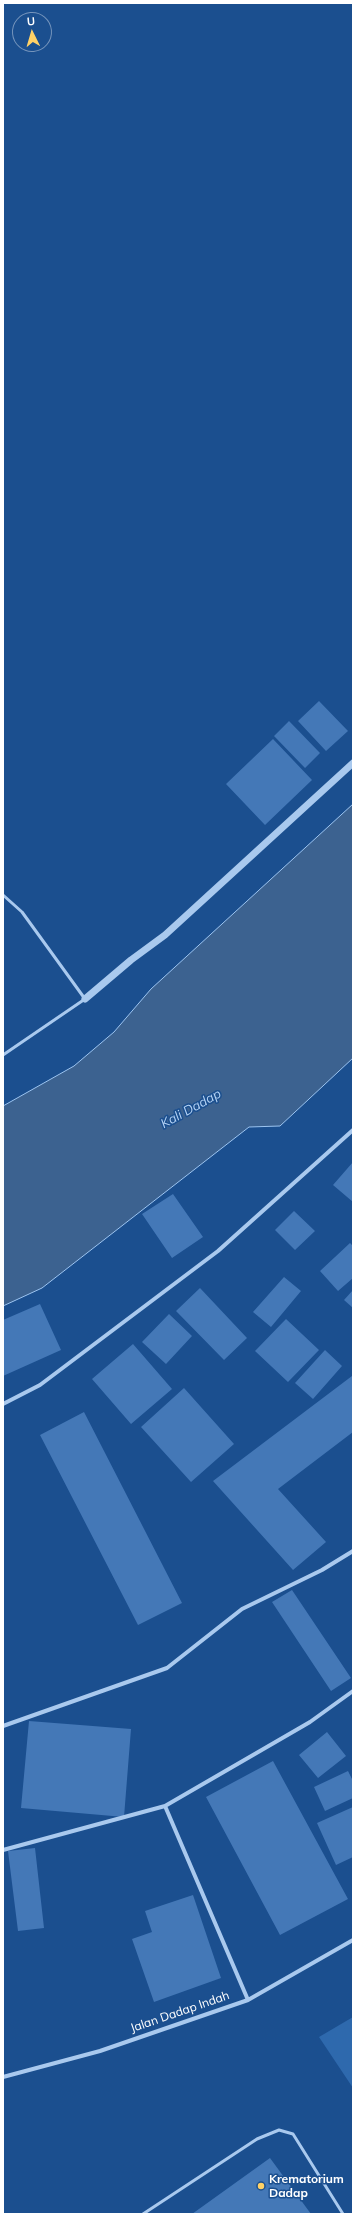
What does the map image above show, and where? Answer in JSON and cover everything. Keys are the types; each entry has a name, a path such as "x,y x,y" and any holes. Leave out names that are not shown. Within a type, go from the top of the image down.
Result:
{"street":[{"path":"85,999 131,960 165,935 353,763"},
{"path":"3,1404 40,1385 218,1251 353,1130"},
{"path":"3,1726 167,1668 242,1608 322,1570 353,1550"},
{"path":"3,1850 165,1806 310,1722 353,1691"},
{"path":"165,1806 248,2000"},
{"name":"Jalan Dadap Indah","path":"3,2078 100,2051 248,2000 353,1940"}],"lane":[{"path":"3,895 22,912 85,999 3,1055"},
{"path":"143,2214 257,2139 279,2130 293,2134 343,2214"}],"shaded area":[{"path":"353,2017 353,2088 319,2037"}],"water":[{"name":"Kali Dadap","path":"353,804 353,1058 280,1126 249,1127 42,1288 3,1306 3,1106 74,1066 114,1032 151,989"}],"building":[{"path":"319,701 348,731 326,751 298,721"},
{"path":"289,721 320,753 305,768 274,736"},
{"path":"273,739 312,780 265,825 226,784"},
{"path":"353,1162 353,1202 333,1185"},
{"path":"173,1194 203,1237 172,1258 142,1214"},
{"path":"294,1211 315,1231 295,1250 275,1230"},
{"path":"350,1243 353,1246 353,1278 338,1291 320,1271"},
{"path":"284,1277 301,1291 271,1327 253,1312"},
{"path":"200,1288 247,1338 224,1360 176,1311"},
{"path":"353,1290 353,1308 344,1300"},
{"path":"40,1304 61,1350 3,1376 3,1320"},
{"path":"169,1314 192,1336 166,1364 142,1342"},
{"path":"286,1319 319,1350 288,1382 255,1351"},
{"path":"133,1344 172,1389 131,1424 92,1379"},
{"path":"325,1350 342,1366 313,1399 295,1383"},
{"path":"352,1376 353,1432 278,1489 326,1542 293,1570 213,1481"},
{"path":"184,1388 234,1444 191,1482 141,1427"},
{"path":"84,1412 182,1603 138,1625 40,1435"},
{"path":"292,1590 351,1678 331,1691 272,1602"},
{"path":"29,1721 131,1729 124,1817 21,1808"},
{"path":"327,1732 346,1756 318,1778 299,1755"},
{"path":"273,1761 348,1899 280,1935 206,1797"},
{"path":"348,1771 353,1781 353,1798 325,1811 314,1787"},
{"path":"353,1807 353,1857 336,1865 317,1823"},
{"path":"35,1848 44,1928 18,1931 8,1851"},
{"path":"193,1895 221,1978 154,2002 132,1939 152,1932 145,1911"},
{"name":"Krematorium Dadap","path":"270,2158 311,2214 192,2214"}],"place":[{"name":"Krematorium Dadap","path":"261,2186"}]}
